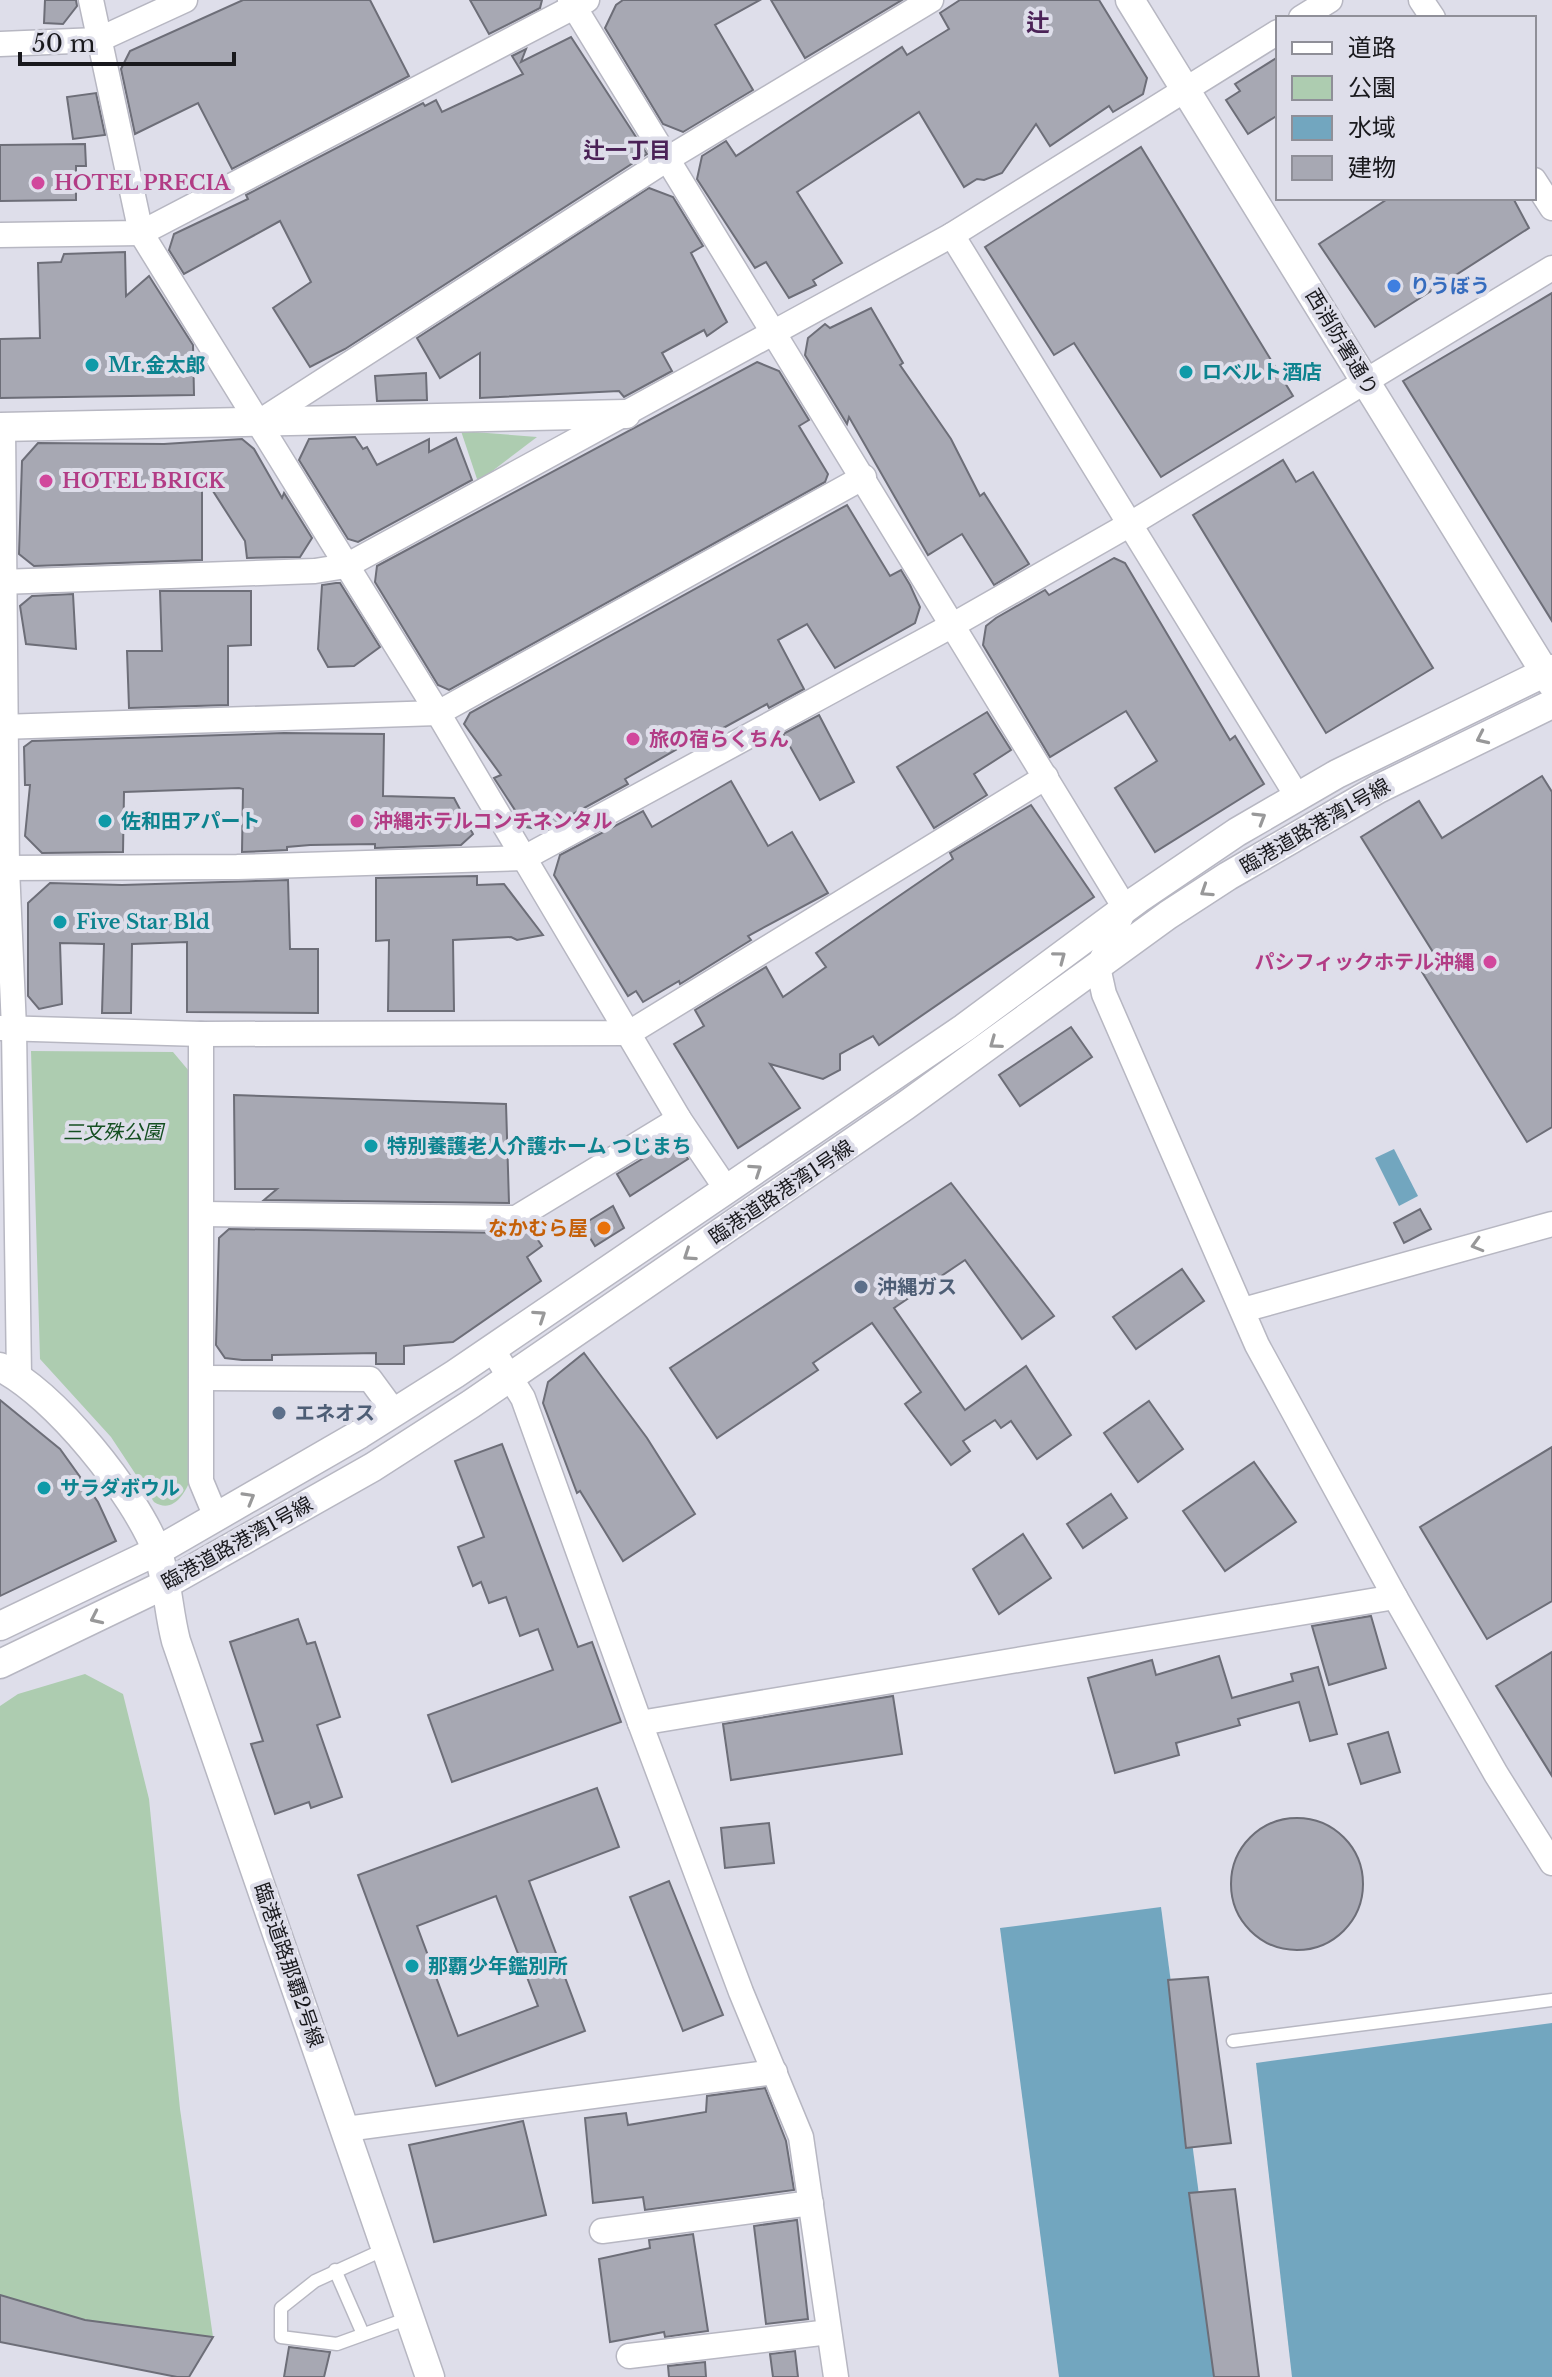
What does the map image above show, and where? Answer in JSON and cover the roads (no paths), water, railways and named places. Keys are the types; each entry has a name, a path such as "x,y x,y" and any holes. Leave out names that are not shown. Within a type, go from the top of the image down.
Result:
{"street":[{"path":"91,0 141,233 438,713 679,1119 727,1190"},
{"path":"0,44 98,40 185,0"},
{"path":"259,422 669,158 931,0"},
{"name":"西消防署通り","path":"1130,0 1550,675"},
{"path":"1304,16 1330,0"},
{"path":"0,235 141,233 577,3 1125,908 1098,967 1104,994 1257,1345 1395,1597 1496,1774 1552,1863"},
{"path":"2,582 315,571 346,566 952,235 1276,33"},
{"path":"1536,183 1552,208"},
{"path":"952,235 1132,523 1297,796"},
{"path":"4,868 237,867 524,858 953,625 1132,523 1552,268"},
{"path":"10,1372 1,427 626,414"},
{"path":"4,726 438,713 864,477"},
{"name":"臨港道路港湾1号線","path":"0,1626 157,1551 395,1413 964,1028 1186,865 1297,796 1550,675"},
{"name":"臨港道路港湾1号線","path":"0,1664 166,1584 373,1467 905,1106 1168,915 1281,843 1442,756 1552,704"},
{"path":"7,1028 201,1034 629,1033 1046,777"},
{"path":"201,1034 204,1214 201,1481 216,1517"},
{"path":"204,1214 516,1218 679,1119"},
{"path":"1243,1310 1552,1224"},
{"path":"492,1349 523,1398 741,1992 801,2137 836,2377"},
{"name":"臨港道路那覇2号線","path":"10,1372 68,1422 108,1469 157,1551 176,1641 430,2377"},
{"path":"202,1378 370,1379 395,1413"},
{"path":"640,1723 1395,1597"},
{"path":"346,2129 775,2072"},
{"path":"602,2231 811,2203"},
{"path":"629,2356 829,2332"}],"lane":[{"path":"1233,2041 1552,2000"},
{"path":"385,2249 315,2281 281,2308 281,2337 337,2344 409,2318"},
{"path":"335,2270 363,2334"}],"water":[{"path":"1394,1149 1418,1196 1399,1206 1375,1158"},
{"path":"1161,1907 1223,2377 1059,2377 1000,1928"},
{"path":"1552,2023 1552,2377 1292,2377 1256,2063"}],"place":[{"name":"HOTEL PRECIA","path":"38,183"},
{"name":"りうぼう","path":"1394,286"},
{"name":"Mr.金太郎","path":"92,365"},
{"name":"ロベルト酒店","path":"1186,372"},
{"name":"HOTEL BRICK","path":"46,481"},
{"name":"旅の宿らくちん","path":"633,739"},
{"name":"佐和田アパート","path":"105,821"},
{"name":"沖縄ホテルコンチネンタル","path":"357,821"},
{"name":"Five Star Bld","path":"60,922"},
{"name":"パシフィックホテル沖縄","path":"1490,962"},
{"name":"特別養護老人介護ホーム つじまち","path":"371,1146"},
{"name":"なかむら屋","path":"604,1228"},
{"name":"沖縄ガス","path":"861,1287"},
{"name":"エネオス","path":"279,1413"},
{"name":"サラダボウル","path":"44,1488"},
{"name":"那覇少年鑑別所","path":"412,1966"}],"district":[{"name":"辻","path":"1038,22"},
{"name":"辻一丁目","path":"627,150"}],"park label":[{"name":"三文殊公園","path":"113,1132"}]}
